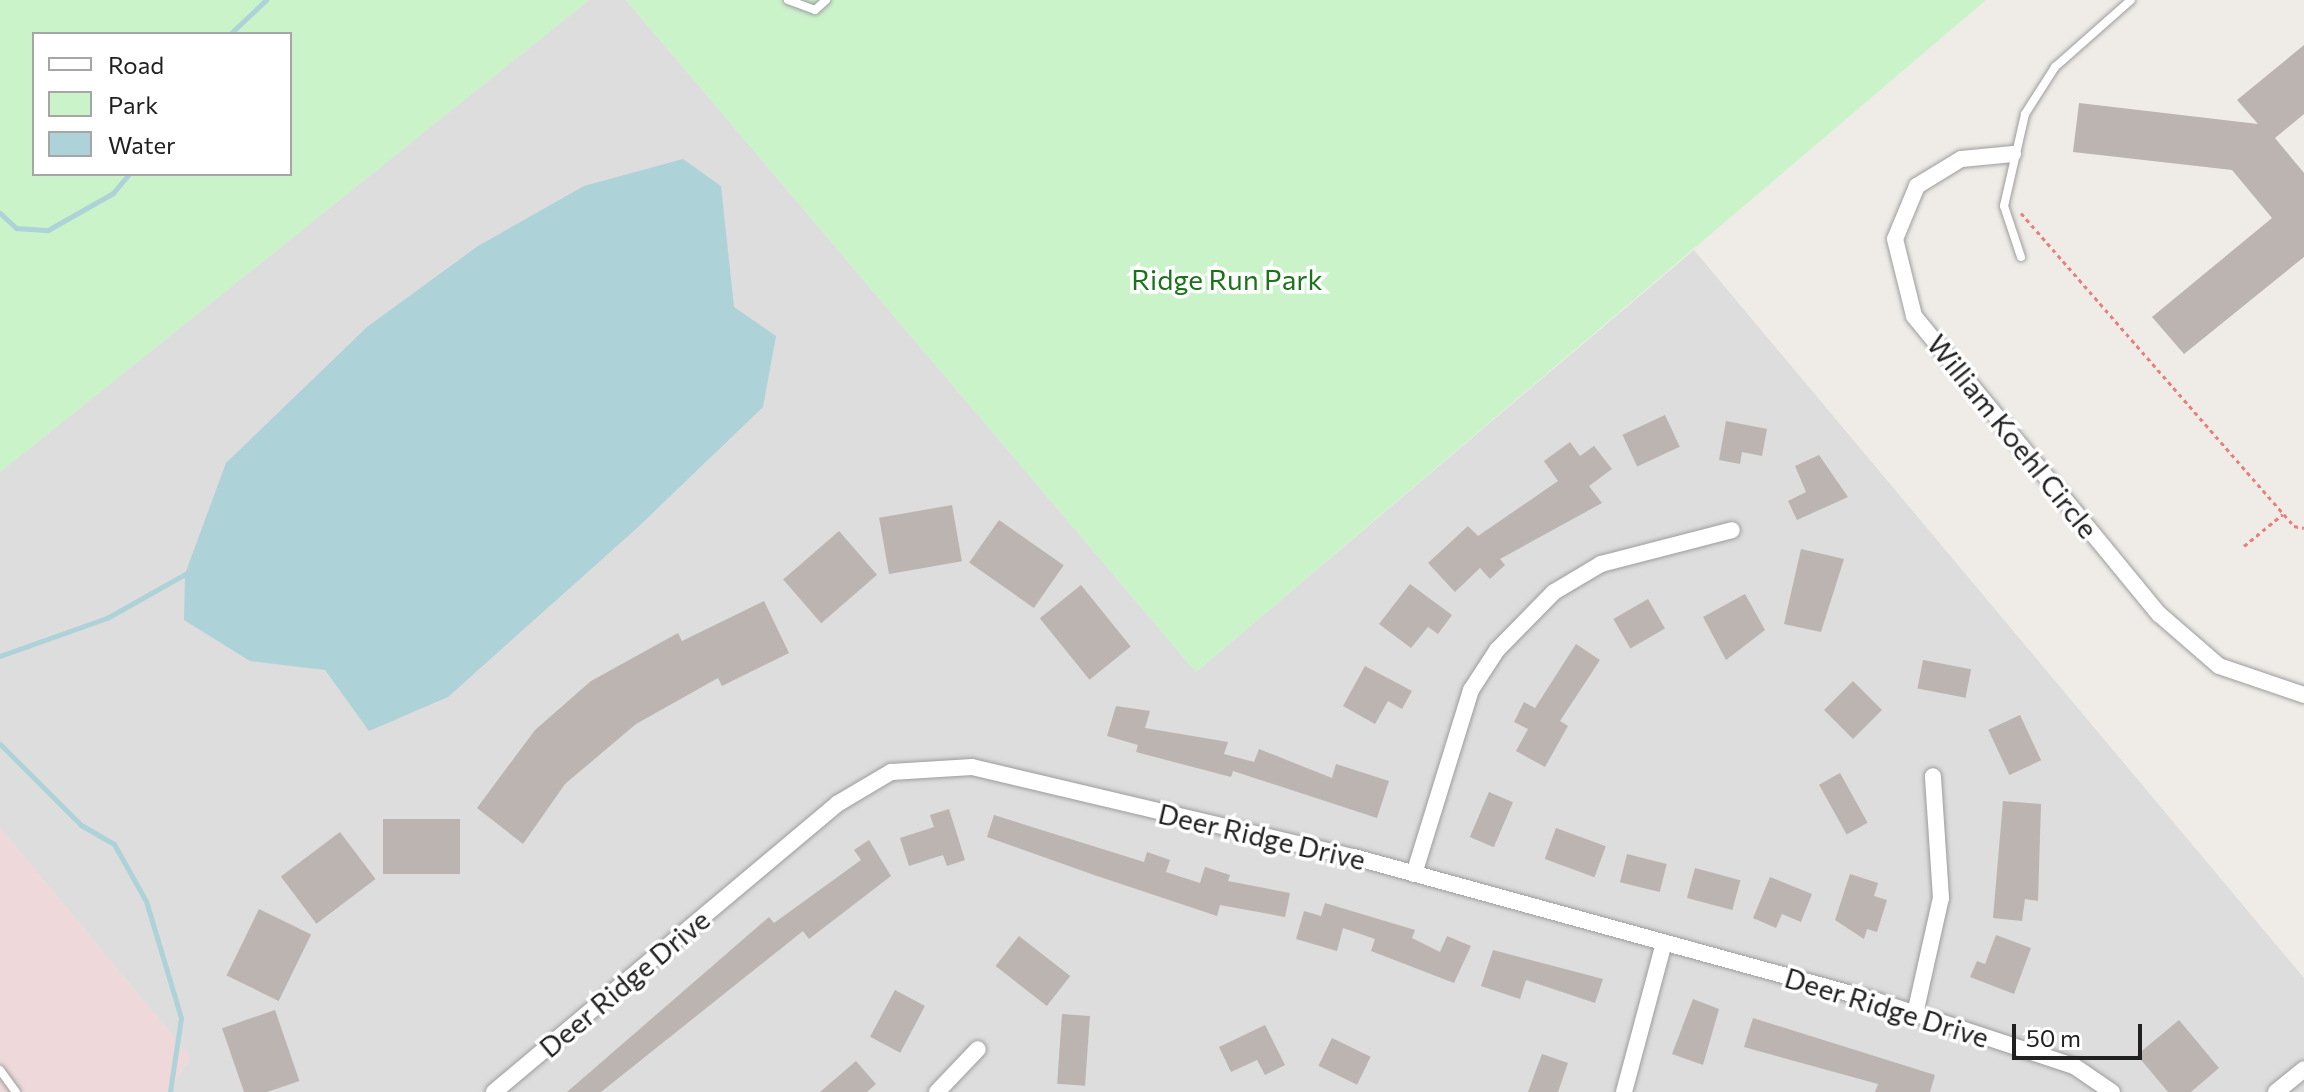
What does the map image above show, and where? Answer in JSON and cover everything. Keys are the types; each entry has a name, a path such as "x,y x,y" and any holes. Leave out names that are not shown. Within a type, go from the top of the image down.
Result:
{"street":[{"name":"William Koehl Circle","path":"2013,154 1961,159 1917,186 1895,239 1914,316 2169,624 2219,666 2304,695"},
{"path":"1414,874 1471,690 1497,650 1554,592 1601,564 1732,530"},
{"name":"Deer Ridge Drive","path":"494,1092 837,804 891,772 972,767 1414,874 1915,1014 2074,1066 2112,1092"},
{"path":"1915,1014 1941,898 1933,776"},
{"path":"1624,1092 1664,943"},
{"path":"937,1092 978,1049"},
{"path":"2276,1092 2304,1069"}],"lane":[{"path":"788,0 815,10 826,0"},
{"path":"2021,257 2007,226 2006,196 2013,154 2025,114 2055,67 2131,0"},
{"path":"0,1070 16,1092"}],"path":[{"path":"2006,196 2283,514 2304,528"},
{"path":"2244,546 2283,514"}],"shaded area":[{"path":"589,0 626,0 1196,672 1694,250 2304,978 2304,1092 168,1092 190,1057 0,828 0,472"},
{"path":"0,828 190,1057 168,1092 0,1092"}],"green space":[{"path":"0,0 589,0 0,472"},
{"name":"Ridge Run Park","path":"626,0 1986,0 1196,672"}],"water":[{"path":"683,159 721,186 734,307 776,336 763,407 637,528 448,697 369,731 325,670 250,661 184,620 185,574 226,463 367,327 478,246 584,186"}],"building":[{"path":"2304,45 2304,114 2275,138 2304,173 2304,257 2184,354 2152,317 2272,218 2232,170 2073,152 2079,103 2258,124 2237,100"},
{"path":"1665,415 1680,447 1637,467 1622,435"},
{"path":"1726,421 1767,429 1762,456 1742,452 1740,464 1719,460"},
{"path":"1570,442 1580,456 1594,446 1612,469 1589,486 1602,503 1500,559 1505,565 1490,579 1480,568 1455,592 1428,563 1468,526 1478,536 1558,481 1544,461"},
{"path":"1819,455 1848,497 1797,520 1788,501 1806,492 1795,466"},
{"path":"952,505 962,561 889,574 879,518"},
{"path":"999,520 1064,565 1034,608 969,563"},
{"path":"839,531 877,575 821,623 783,580"},
{"path":"1801,549 1844,559 1821,632 1784,624"},
{"path":"1410,584 1452,615 1438,634 1428,627 1411,648 1379,624"},
{"path":"1081,585 1131,646 1090,680 1040,618"},
{"path":"1745,594 1765,630 1726,660 1703,617"},
{"path":"1648,599 1665,628 1630,648 1613,619"},
{"path":"764,601 789,653 722,686 718,678 636,724 565,784 523,844 477,808 535,730 591,681 678,633 682,641"},
{"path":"1576,644 1600,660 1560,721 1568,726 1545,767 1516,751 1528,729 1514,722 1524,702 1535,708"},
{"path":"1923,660 1971,669 1966,698 1917,688"},
{"path":"1365,666 1412,691 1402,709 1388,701 1375,724 1343,706"},
{"path":"1853,681 1882,710 1853,739 1824,710"},
{"path":"1116,706 1150,711 1145,728 1228,742 1224,754 1254,762 1259,749 1332,778 1336,764 1389,781 1377,818 1233,771 1231,777 1136,752 1138,745 1107,736"},
{"path":"2020,715 2041,760 2009,775 1988,730"},
{"path":"1840,773 1868,823 1847,834 1819,785"},
{"path":"1489,792 1513,802 1494,847 1470,837"},
{"path":"2003,801 2041,804 2038,901 2025,899 2022,921 1993,918"},
{"path":"949,809 965,860 947,866 943,855 909,866 900,838 934,827 930,815"},
{"path":"994,815 1144,862 1147,852 1170,860 1166,872 1200,883 1205,867 1230,875 1228,881 1290,893 1285,917 1220,905 1217,916 1097,876 987,837"},
{"path":"383,819 460,819 460,874 383,874"},
{"path":"1556,828 1606,846 1595,877 1545,859"},
{"path":"340,832 376,879 316,924 281,877"},
{"path":"869,840 891,876 809,939 803,931 601,1092 567,1092 769,917 774,923 861,860 854,850"},
{"path":"1627,854 1667,864 1660,892 1620,882"},
{"path":"1695,868 1740,880 1732,910 1687,898"},
{"path":"1850,874 1878,883 1874,896 1887,900 1877,932 1867,929 1864,939 1835,920"},
{"path":"1770,877 1812,894 1801,922 1782,914 1776,928 1753,918"},
{"path":"1325,903 1415,930 1412,938 1440,952 1447,936 1471,946 1454,983 1371,951 1375,939 1343,928 1337,951 1296,939 1304,911 1321,916"},
{"path":"259,909 311,934 279,1001 227,976"},
{"path":"1996,935 2031,948 2014,994 1970,977 1977,961 1985,964"},
{"path":"1019,936 1070,976 1047,1006 996,966"},
{"path":"1493,950 1603,979 1595,1003 1526,980 1520,999 1481,986"},
{"path":"895,990 925,1006 900,1053 870,1037"},
{"path":"1693,999 1719,1009 1703,1065 1672,1054"},
{"path":"275,1010 299,1081 267,1092 244,1092 222,1028"},
{"path":"1062,1014 1090,1016 1085,1086 1057,1084"},
{"path":"1753,1018 1935,1075 1930,1092 1875,1092 1878,1084 1744,1047"},
{"path":"2179,1020 2219,1068 2191,1092 2168,1092 2137,1055"},
{"path":"1265,1025 1285,1065 1265,1075 1257,1060 1231,1072 1219,1047"},
{"path":"1332,1038 1371,1057 1357,1085 1318,1066"},
{"path":"1542,1054 1568,1063 1558,1092 1528,1092"},
{"path":"856,1061 876,1084 867,1092 820,1092"}],"waterway":[{"path":"232,32 266,0"},
{"path":"0,213 16,228 48,230 113,193 127,176"},
{"path":"0,656 107,618 185,574"},
{"path":"0,744 81,825 114,844 146,901 181,1018 170,1092"}]}
